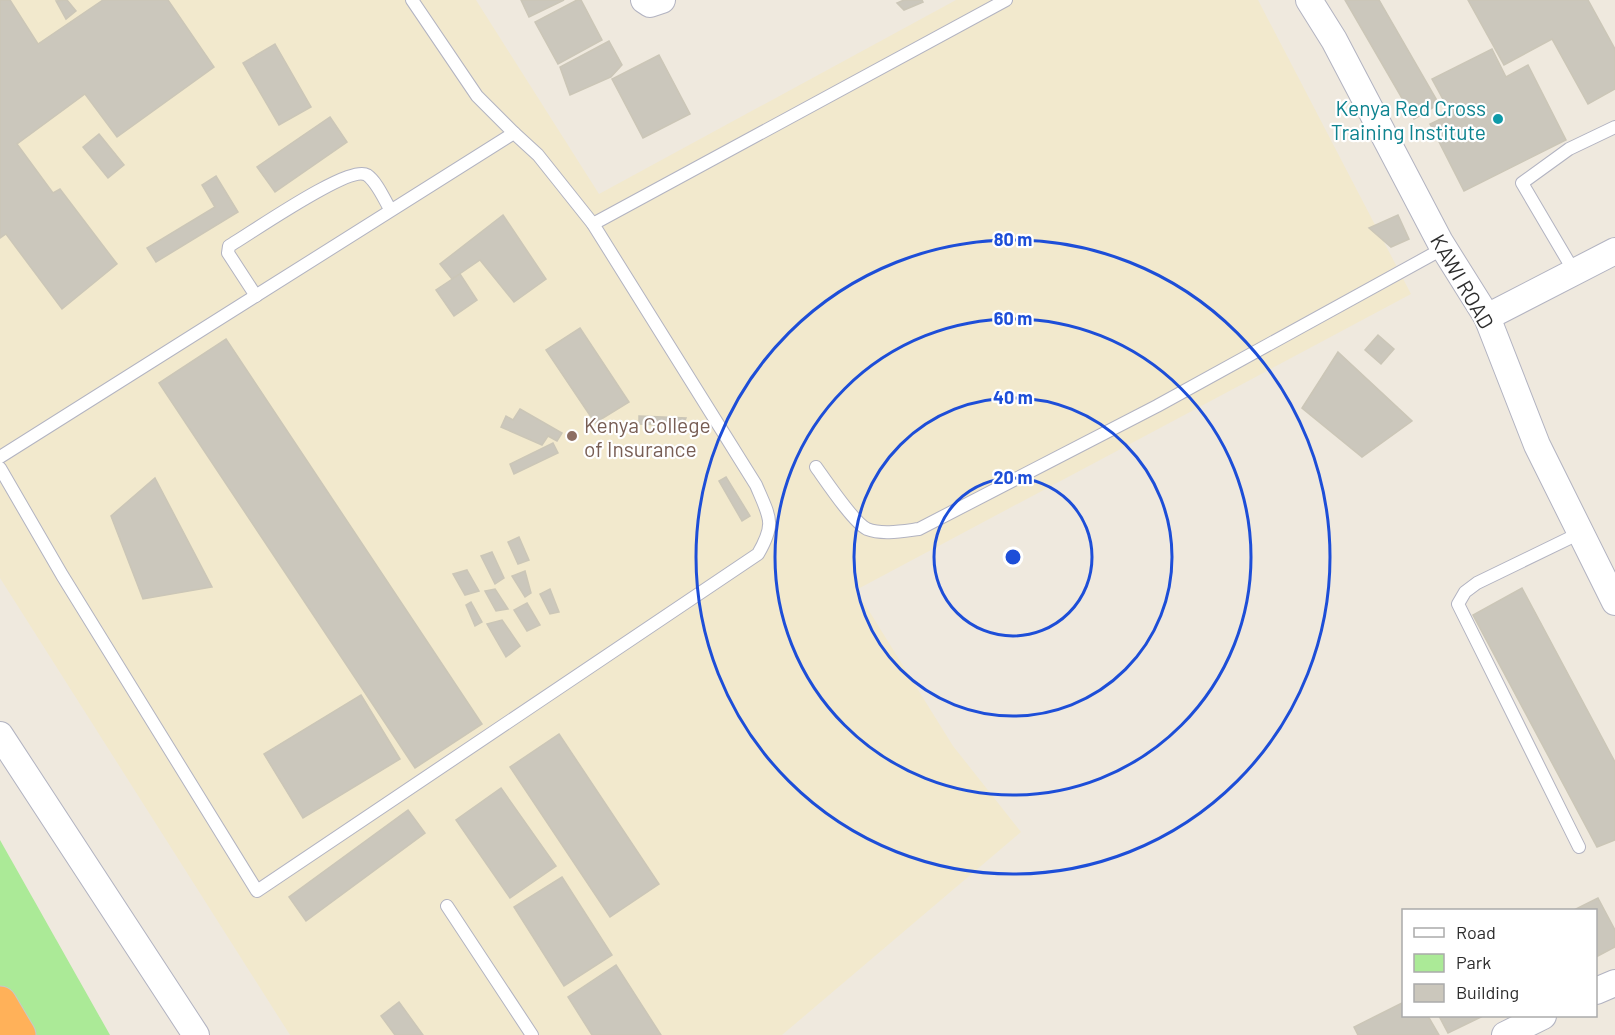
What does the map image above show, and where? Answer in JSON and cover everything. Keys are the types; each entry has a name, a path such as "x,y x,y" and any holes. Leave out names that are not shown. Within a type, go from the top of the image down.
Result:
{"highway":[{"path":"0,1003 19,1035"}],"street":[{"path":"644,0 650,4 662,0"},
{"name":"KAWI ROAD","path":"1309,0 1334,40 1444,248 1487,317 1538,445 1580,533 1606,560 1615,602"},
{"path":"1487,317 1615,251"},
{"path":"0,735 196,1035"},
{"path":"1597,992 1615,983"},
{"path":"1505,1035 1540,1017"}],"lane":[{"path":"0,468 62,575 256,891 758,554 770,534 768,513 756,485 593,224 538,155 477,96 412,0"},
{"path":"593,224 1006,0"},
{"path":"1575,273 1522,183 1569,148 1615,127"},
{"path":"0,458 390,209 514,133"},
{"path":"255,296 228,253 229,246 326,185 357,173 366,174 390,209"},
{"path":"816,467 844,505 866,529 895,532 919,529 1157,406 1444,248"},
{"path":"1580,533 1478,583 1465,592 1458,604 1580,847"},
{"path":"447,906 531,1035"}],"shaded area":[{"name":"Kenya College of Insurance","path":"0,0 476,0 599,194 956,0 1258,0 1411,294 856,590 953,746 1021,832 782,1035 290,1035 0,578"}],"green space":[{"path":"0,840 110,1035 0,1035"}],"building":[{"path":"0,0 10,0 38,44 103,0 168,0 214,67 117,137 85,94 17,144 53,193 60,189 117,264 62,309 6,234 0,238"},
{"path":"67,0 76,11 66,19 56,1"},
{"path":"521,0 564,0 529,17"},
{"path":"581,0 602,40 558,64 535,22"},
{"path":"904,0 922,0 923,2 904,10 897,3"},
{"path":"1345,0 1379,0 1439,104 1414,119"},
{"path":"1468,0 1588,0 1615,49 1615,89 1588,104 1552,39 1504,65"},
{"path":"609,41 622,65 611,77 570,95 560,67"},
{"path":"275,44 311,107 279,125 243,63"},
{"name":"Kenya Red Cross Training Institute","path":"1492,49 1506,77 1528,65 1566,140 1464,191 1430,124 1451,114 1432,79"},
{"path":"659,55 690,114 643,138 612,79"},
{"path":"330,117 347,142 275,192 257,167"},
{"path":"99,134 124,165 108,178 83,147"},
{"path":"216,176 238,212 156,262 147,248 215,207 202,185"},
{"path":"503,215 546,279 514,302 480,260 452,279 440,264"},
{"path":"1398,215 1409,239 1391,247 1369,228"},
{"path":"460,274 477,300 454,316 436,290"},
{"path":"580,328 629,402 595,423 546,350"},
{"path":"1378,335 1394,349 1381,364 1365,350"},
{"path":"226,339 482,724 415,768 159,383"},
{"path":"1338,352 1412,421 1362,457 1302,408"},
{"path":"520,409 562,433 557,441 548,436 542,445 501,427 506,416 513,420"},
{"path":"639,416 686,418 683,426 639,424"},
{"path":"553,443 558,453 514,474 510,464"},
{"path":"726,477 750,516 742,521 719,481"},
{"path":"155,478 212,587 143,599 111,516"},
{"path":"519,537 529,560 518,564 508,542"},
{"path":"492,552 504,578 495,584 481,556"},
{"path":"467,570 479,591 465,595 453,574"},
{"path":"525,571 531,593 525,597 512,576"},
{"path":"1522,588 1615,762 1615,840 1597,847 1473,615"},
{"path":"495,589 508,609 496,611 485,591"},
{"path":"550,589 559,612 550,614 540,594"},
{"path":"471,602 482,622 475,626 466,605"},
{"path":"527,603 540,625 527,631 514,610"},
{"path":"502,620 520,646 506,657 487,624"},
{"path":"361,695 400,759 303,818 264,754"},
{"path":"559,734 659,884 610,917 510,767"},
{"path":"501,788 556,866 510,898 456,820"},
{"path":"408,810 425,833 306,921 289,897"},
{"path":"562,877 612,955 564,986 514,907"},
{"path":"1598,898 1615,930 1615,947 1597,956 1597,909 1576,909"},
{"path":"616,965 661,1035 592,1035 568,997"},
{"path":"399,1002 423,1035 395,1035 381,1016"},
{"path":"1402,1003 1402,1017 1429,1017 1439,1035 1358,1035 1354,1027"},
{"path":"1440,1017 1481,1017 1448,1033"}],"place":[{"name":"Kenya Red Cross Training Institute","path":"1498,119"},
{"name":"Kenya College of Insurance","path":"572,436"}]}
